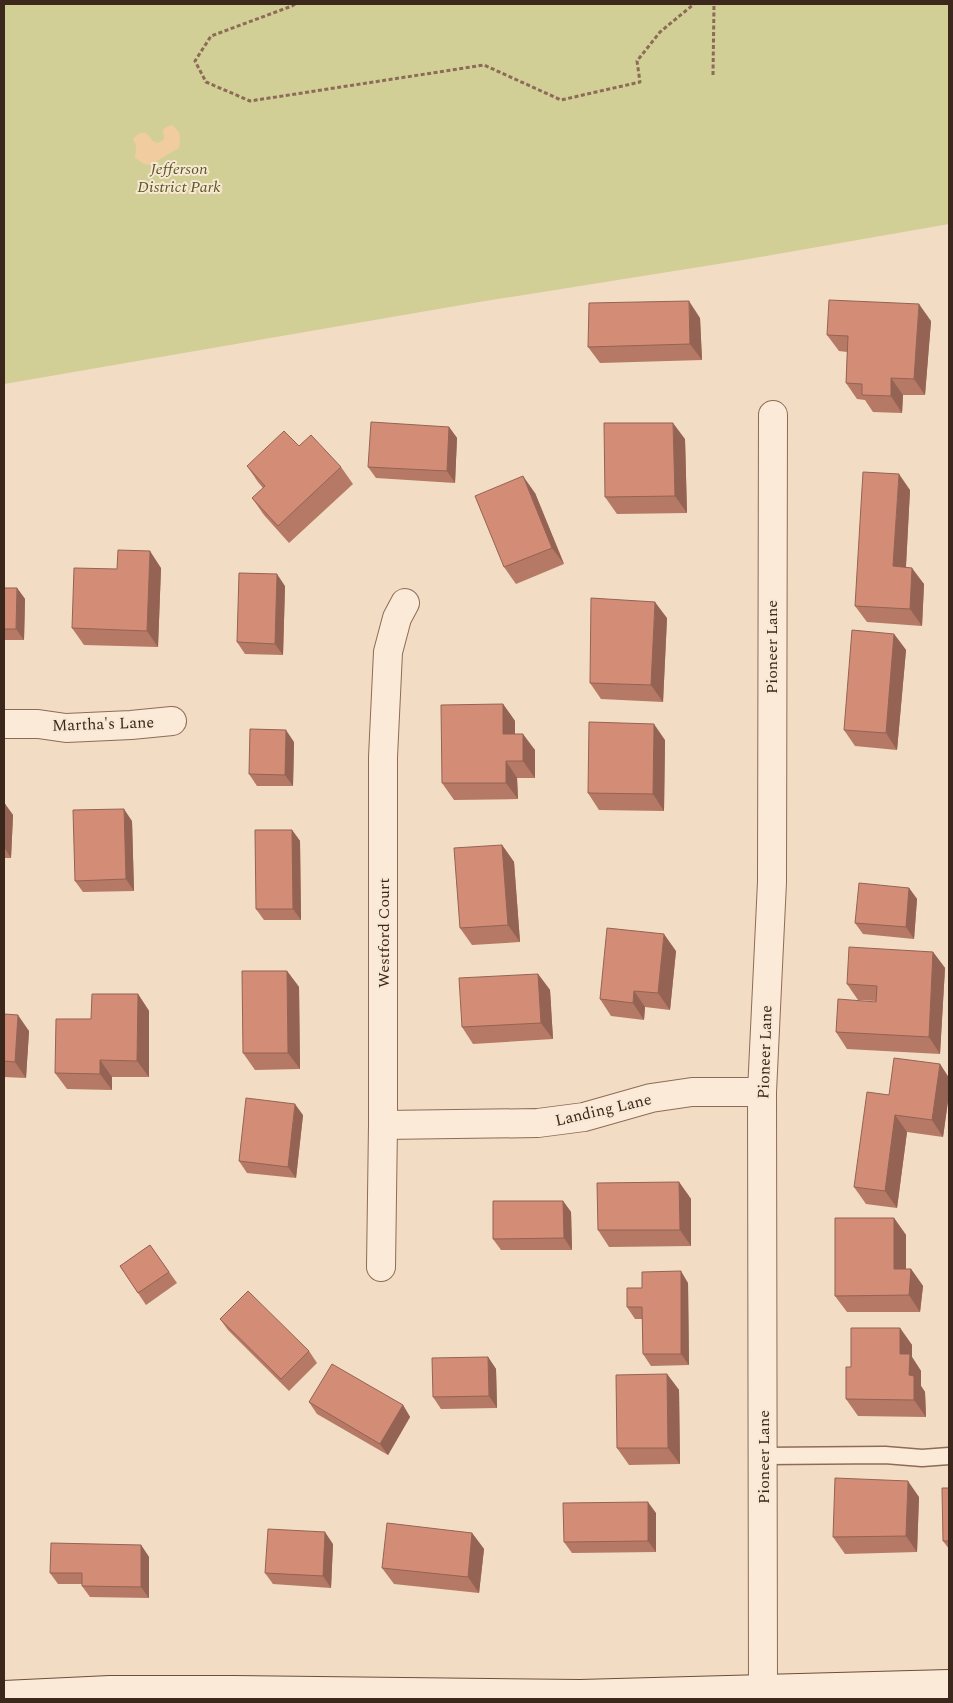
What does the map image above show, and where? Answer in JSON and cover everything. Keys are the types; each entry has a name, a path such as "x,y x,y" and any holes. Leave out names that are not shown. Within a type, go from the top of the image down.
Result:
{"street":[{"name":"Pioneer Lane","path":"763,1690 762,1092 772,882 773,415"},
{"name":"Westford Court","path":"381,1266 383,1125 382,757 388,652 397,618 405,603"},
{"name":"Martha's Lane","path":"4,724 38,724 66,728 132,725 172,720"},
{"name":"Landing Lane","path":"383,1125 538,1123 584,1117 651,1098 692,1092 762,1092"},
{"path":"4,1695 110,1690 580,1694 763,1690 792,1694 949,1684"}],"lane":[{"path":"763,1456 885,1455 922,1458 949,1456"}],"path":[{"path":"295,4 211,36 195,61 206,82 250,101 484,65 561,100 640,82 637,60 660,32 694,4"},
{"path":"712,75 714,4"}],"green space":[{"name":"Jefferson District Park","path":"4,4 949,4 949,224 743,260 479,302 4,384"}],"sand":[{"path":"172,125 180,135 179,148 150,165 144,164 135,158 136,145 133,139 136,136 144,132 153,141 158,143 164,139 163,130"}],"building":[{"path":"829,300 919,304 914,379 891,378 891,396 862,395 862,384 846,383 848,336 827,335"},
{"path":"689,301 690,344 588,347 589,303"},
{"path":"371,422 449,427 447,471 368,467"},
{"path":"604,423 673,423 675,496 605,497"},
{"path":"284,431 299,446 311,435 341,467 278,526 252,498 265,486 247,466"},
{"path":"863,472 899,474 893,566 912,568 910,609 855,606"},
{"path":"523,476 552,548 504,567 475,496"},
{"path":"118,550 150,551 147,631 72,628 74,568 117,569"},
{"path":"239,573 277,574 275,644 237,642"},
{"path":"4,588 17,588 16,629 4,629"},
{"path":"591,598 655,602 651,685 590,683"},
{"path":"852,630 894,634 886,733 844,730"},
{"path":"503,704 503,734 523,734 523,761 506,761 506,783 442,783 441,705"},
{"path":"589,722 654,724 653,794 588,793"},
{"path":"250,729 286,730 285,775 249,774"},
{"path":"124,809 126,879 75,881 73,810"},
{"path":"255,830 292,830 293,909 256,909"},
{"path":"502,845 508,925 460,928 454,848"},
{"path":"859,883 909,888 906,927 855,923"},
{"path":"607,928 664,934 658,993 634,991 633,1003 600,999"},
{"path":"849,947 933,952 929,1037 836,1032 838,999 876,1002 877,986 847,984"},
{"path":"242,971 287,971 288,1053 243,1053"},
{"path":"538,974 541,1023 462,1027 459,978"},
{"path":"92,994 138,994 137,1061 100,1060 100,1074 55,1073 56,1019 91,1019"},
{"path":"4,1014 18,1015 15,1062 4,1061"},
{"path":"894,1058 940,1064 932,1120 895,1115 885,1191 854,1187 867,1092 889,1095"},
{"path":"246,1098 295,1104 288,1167 239,1161"},
{"path":"679,1182 680,1230 598,1230 597,1183"},
{"path":"493,1201 563,1201 564,1238 493,1239"},
{"path":"835,1218 894,1218 894,1269 911,1269 909,1295 835,1296"},
{"path":"150,1245 169,1272 138,1293 120,1266"},
{"path":"681,1271 681,1354 643,1354 642,1307 627,1307 627,1288 642,1288 642,1272"},
{"path":"248,1291 309,1351 281,1379 220,1319"},
{"path":"851,1328 900,1328 900,1354 910,1354 909,1375 914,1376 914,1400 846,1399 846,1367 851,1367"},
{"path":"488,1357 489,1396 433,1397 432,1358"},
{"path":"332,1364 403,1405 380,1444 309,1402"},
{"path":"667,1374 668,1448 617,1448 616,1375"},
{"path":"835,1478 908,1481 906,1536 833,1537"},
{"path":"942,1488 949,1488 949,1541 943,1541"},
{"path":"648,1502 648,1541 564,1542 563,1503"},
{"path":"387,1523 472,1533 468,1577 382,1568"},
{"path":"268,1529 325,1532 323,1576 265,1573"},
{"path":"51,1543 141,1545 141,1587 82,1586 82,1573 50,1573"}]}
